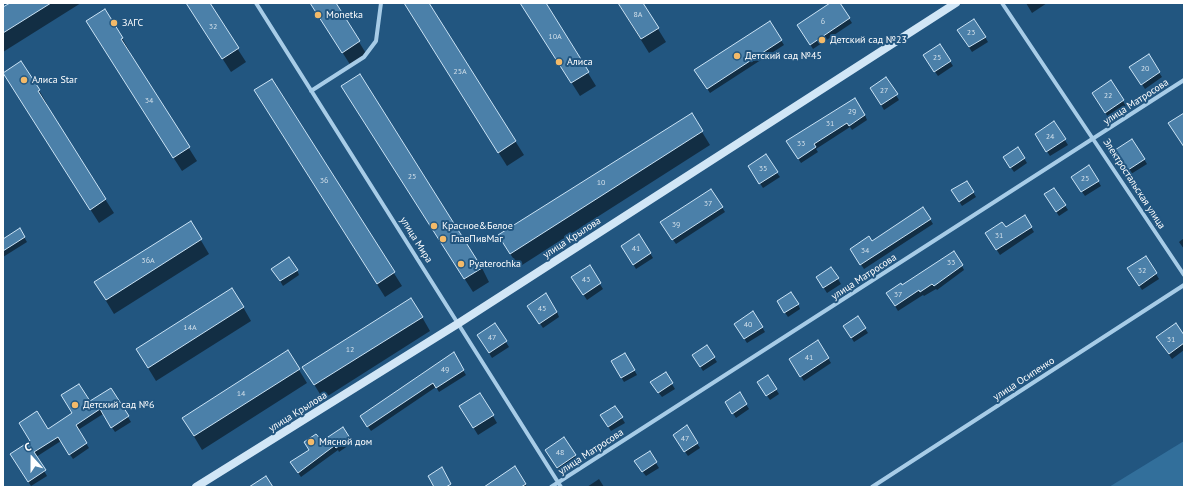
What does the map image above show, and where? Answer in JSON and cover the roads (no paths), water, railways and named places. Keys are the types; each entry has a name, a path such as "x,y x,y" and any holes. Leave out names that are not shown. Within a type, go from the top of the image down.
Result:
{"main road":[{"name":"улица Крылова","path":"196,487 459,323 956,3"}],"street":[{"name":"улица Мира","path":"256,3 561,487"},
{"path":"312,91 364,57 376,41 382,3"},
{"name":"Электростальская улица","path":"1002,3 1184,275"},
{"name":"улица Матросова","path":"551,487 1184,80"},
{"name":"улица Осипенко","path":"872,487 1184,285"}],"place":[{"name":"Monetka","path":"318,15"},
{"name":"ЗАГС","path":"114,23"},
{"name":"Детский сад №23","path":"822,40"},
{"name":"Детский сад №45","path":"737,56"},
{"name":"Алиса","path":"559,62"},
{"name":"Алиса Star","path":"24,80"},
{"name":"Красное&Белое","path":"434,226"},
{"name":"ГлавПивМаг","path":"443,239"},
{"name":"Pyaterochka","path":"461,264"},
{"name":"Детский сад №6","path":"75,405"},
{"name":"Мясной дом","path":"311,442"}]}
